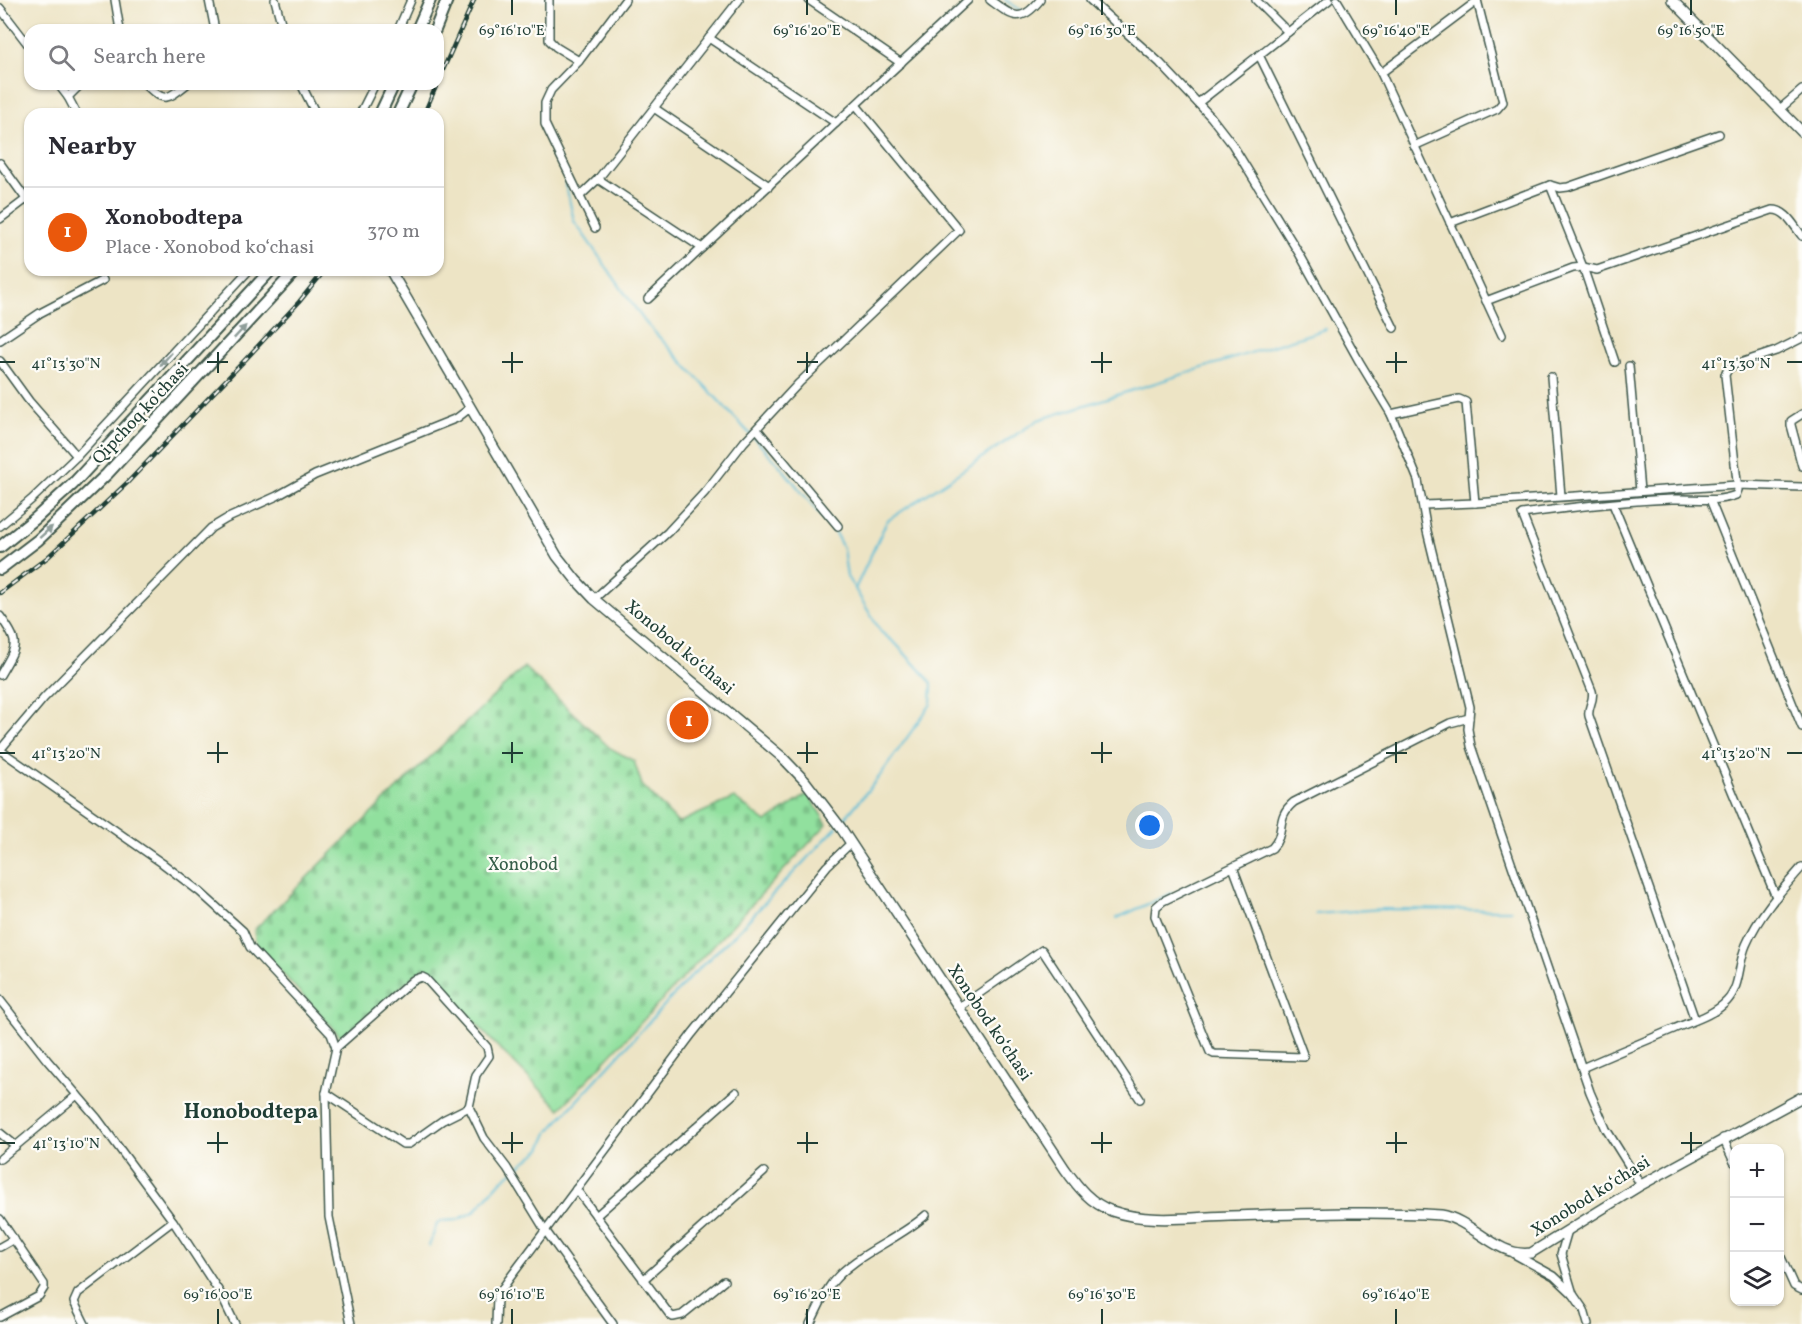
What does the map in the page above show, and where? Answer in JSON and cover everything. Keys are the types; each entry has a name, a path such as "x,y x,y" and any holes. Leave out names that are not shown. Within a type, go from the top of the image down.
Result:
{"main road":[{"path":"420,24 430,0"},
{"path":"437,24 447,0"},
{"path":"1672,0 1802,132"},
{"path":"383,108 391,90"},
{"path":"401,108 409,90"},
{"name":"Qipchoq ko'chasi","path":"0,547 42,513 87,470 265,276"},
{"name":"Qipchoq ko'chasi","path":"0,569 38,540 107,474 290,276"},
{"name":"Xonobod koʻchasi","path":"393,276 557,555 576,580 594,599 782,757 806,781 839,825 1073,1180 1087,1196 1104,1207 1130,1215 1156,1218 1296,1214 1441,1215 1460,1221 1506,1250 1521,1254 1531,1253 1641,1185 1723,1138 1802,1097"}],"street":[{"path":"115,0 119,24"},
{"path":"209,0 214,24"},
{"path":"275,0 282,24"},
{"path":"401,24 411,0"},
{"path":"549,0 549,40 579,61"},
{"path":"595,228 545,124 544,103 551,90 579,61 625,0"},
{"path":"580,196 598,179 739,0"},
{"path":"809,0 901,63"},
{"path":"648,299 968,0"},
{"path":"990,0 1010,15 1023,16 1031,12 1040,0"},
{"path":"1090,0 1160,63 1198,103 1232,144 1300,255 1391,414 1415,469 1424,504 1427,531 1470,707 1468,729 1471,746 1590,1092 1606,1129 1641,1185"},
{"path":"1257,0 1288,32"},
{"path":"1198,103 1329,0"},
{"path":"1337,0 1381,73 1502,335"},
{"path":"1381,73 1477,0 1503,102 1497,109 1414,146"},
{"path":"0,8 24,39"},
{"path":"709,38 836,123"},
{"path":"1259,55 1394,328"},
{"path":"63,90 73,108"},
{"path":"68,97 75,90"},
{"path":"150,90 155,95 164,98 170,97 179,90"},
{"path":"304,90 313,108"},
{"path":"363,108 372,90"},
{"path":"1780,109 1802,90"},
{"path":"594,599 668,532 705,492 744,442 799,383 959,230 856,105"},
{"path":"654,108 769,186"},
{"path":"1450,223 1550,185 1560,188 1568,187 1719,134"},
{"path":"0,163 24,193"},
{"path":"598,179 702,248"},
{"path":"1550,185 1583,267 1615,362"},
{"path":"0,219 24,201"},
{"path":"1486,300 1573,268 1598,270 1772,210 1780,210 1784,213 1802,236"},
{"path":"0,526 39,493 77,456 243,276"},
{"path":"0,340 40,313 103,280"},
{"path":"1522,514 1593,504 1672,499 1711,502 1736,495 1738,493 1725,375 1734,365 1776,351 1802,338"},
{"path":"0,361 29,401 77,456"},
{"path":"1629,366 1640,491"},
{"path":"1551,377 1561,496"},
{"path":"1391,414 1459,399 1466,402 1475,503"},
{"path":"351,1324 329,1217 326,1093 336,1048 331,1034 250,948 243,931 200,892 0,750 44,698 211,528 315,475 457,418 470,408"},
{"path":"1802,414 1791,421 1791,425 1802,466"},
{"path":"757,429 838,526"},
{"path":"1424,504 1475,503 1737,485 1802,487"},
{"path":"1516,499 1592,691 1590,716 1695,1020"},
{"path":"1711,502 1802,727"},
{"path":"1613,504 1776,897"},
{"path":"0,616 15,640 11,654 0,675"},
{"path":"1233,867 1304,1057 1210,1052 1155,916 1155,911 1159,903 1233,867 1266,852 1275,845 1279,839 1283,813 1294,802 1450,723 1469,718"},
{"path":"496,1324 497,1296 545,1230 692,1034 827,866 851,843"},
{"path":"1582,1068 1695,1020 1718,1009 1728,1000 1735,990 1744,948 1755,926 1802,867"},
{"path":"958,1008 1042,950 1140,1099"},
{"path":"336,1048 413,980 422,977 426,979 487,1047 489,1059 476,1075 469,1107 484,1138 545,1230 613,1324"},
{"path":"0,1000 97,1118 173,1221 220,1293 235,1324"},
{"path":"596,1216 736,1092"},
{"path":"326,1093 403,1144 409,1144 443,1120 469,1107"},
{"path":"0,1159 77,1095"},
{"path":"0,1133 16,1146"},
{"path":"1723,1138 1730,1153"},
{"path":"643,1280 764,1172"},
{"path":"576,1189 673,1317 682,1315 724,1281"},
{"path":"810,1324 838,1276 914,1226 926,1215"},
{"path":"0,1219 44,1284 39,1296 0,1317"},
{"path":"85,1324 74,1302 78,1293 173,1221"},
{"path":"1568,1230 1561,1254 1573,1294"},
{"path":"0,1247 14,1239"},
{"path":"1506,1250 1554,1276 1573,1294 1584,1310 1588,1324"},
{"path":"1784,1265 1794,1286 1802,1290"}],"green space":[{"name":"Xonobod","path":"524,667 610,748 634,761 642,785 678,823 734,798 766,822 808,794 827,824 560,1109 494,1043 424,967 342,1038 256,945 254,930"}],"waterway":[{"path":"1005,0 1024,12"},
{"path":"565,181 574,221 645,322 782,468 835,533 843,548 847,577 855,589"},
{"path":"841,823 879,777 931,704 932,683 896,644 881,632 855,589 887,521 1038,420 1326,329"},
{"path":"429,1246 437,1224 442,1221 457,1220 474,1212 501,1181 541,1149 549,1131 692,975 735,934 837,827"},
{"path":"1117,918 1172,893"},
{"path":"1316,914 1381,909 1511,910"}],"railway":[{"path":"444,68 474,0"},
{"path":"427,108 434,90"},
{"path":"0,593 48,557 128,482 244,361 320,276"}],"place":[{"name":"Xonobodtepa","path":"689,720"}],"district":[{"name":"Honobodtepa","path":"251,1112"}]}
